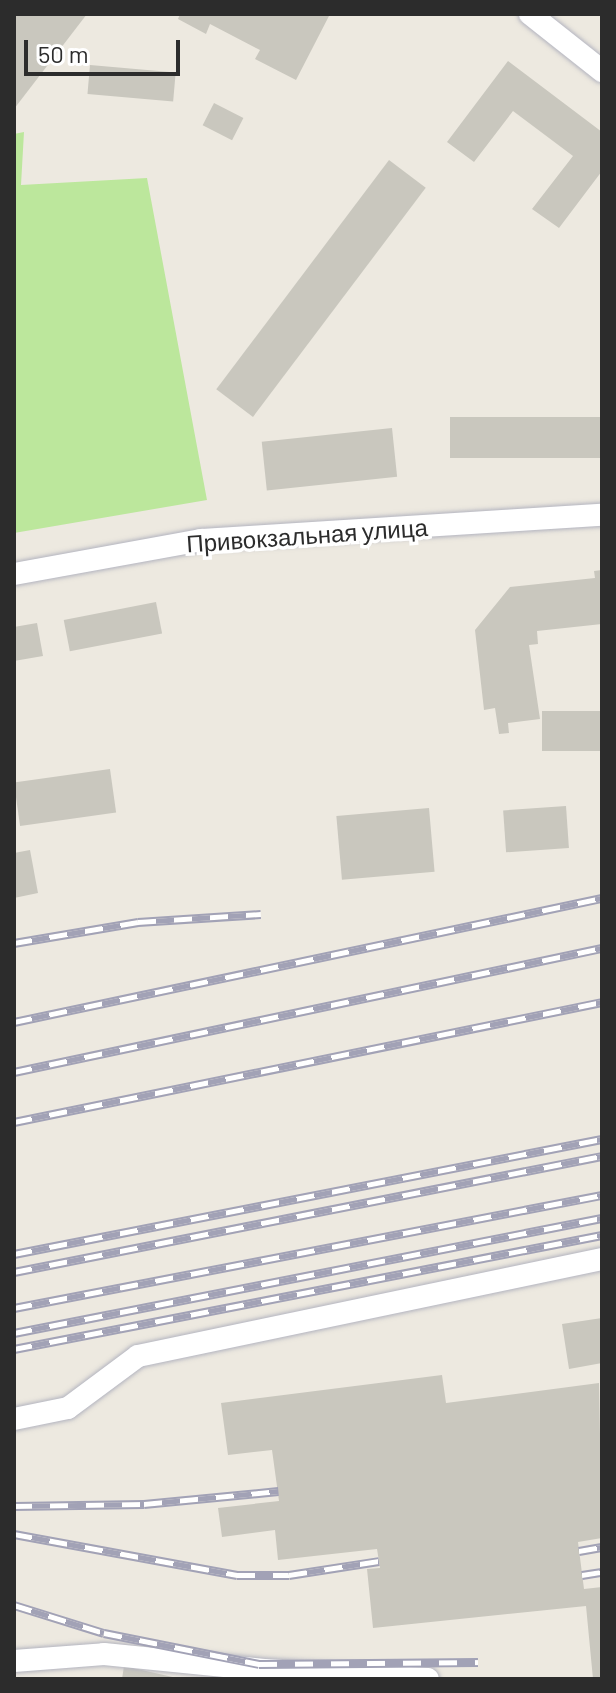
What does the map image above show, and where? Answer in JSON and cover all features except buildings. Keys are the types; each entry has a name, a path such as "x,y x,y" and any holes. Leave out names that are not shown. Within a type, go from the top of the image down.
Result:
{"street":[{"path":"530,14 602,71"},
{"name":"Привокзальная улица","path":"14,574 201,540 602,515"},
{"path":"14,1419 68,1408 138,1356 602,1259"},
{"path":"14,1661 104,1654 264,1670 428,1679"}],"green space":[{"path":"24,132 21,185 147,178 207,500 14,533 14,134"}],"railway":[{"path":"14,1022 602,898"},
{"path":"14,943 138,922 261,914"},
{"path":"14,1072 602,948"},
{"path":"14,1122 602,1002"},
{"path":"14,1254 602,1139"},
{"path":"14,1272 602,1156"},
{"path":"14,1308 602,1195"},
{"path":"14,1333 602,1218"},
{"path":"14,1349 602,1235"},
{"path":"14,1506 144,1504 278,1491"},
{"path":"14,1534 237,1575 289,1575 379,1561"},
{"path":"579,1551 602,1547"},
{"path":"582,1575 602,1572"},
{"path":"14,1605 104,1633 259,1664 478,1662"}]}
